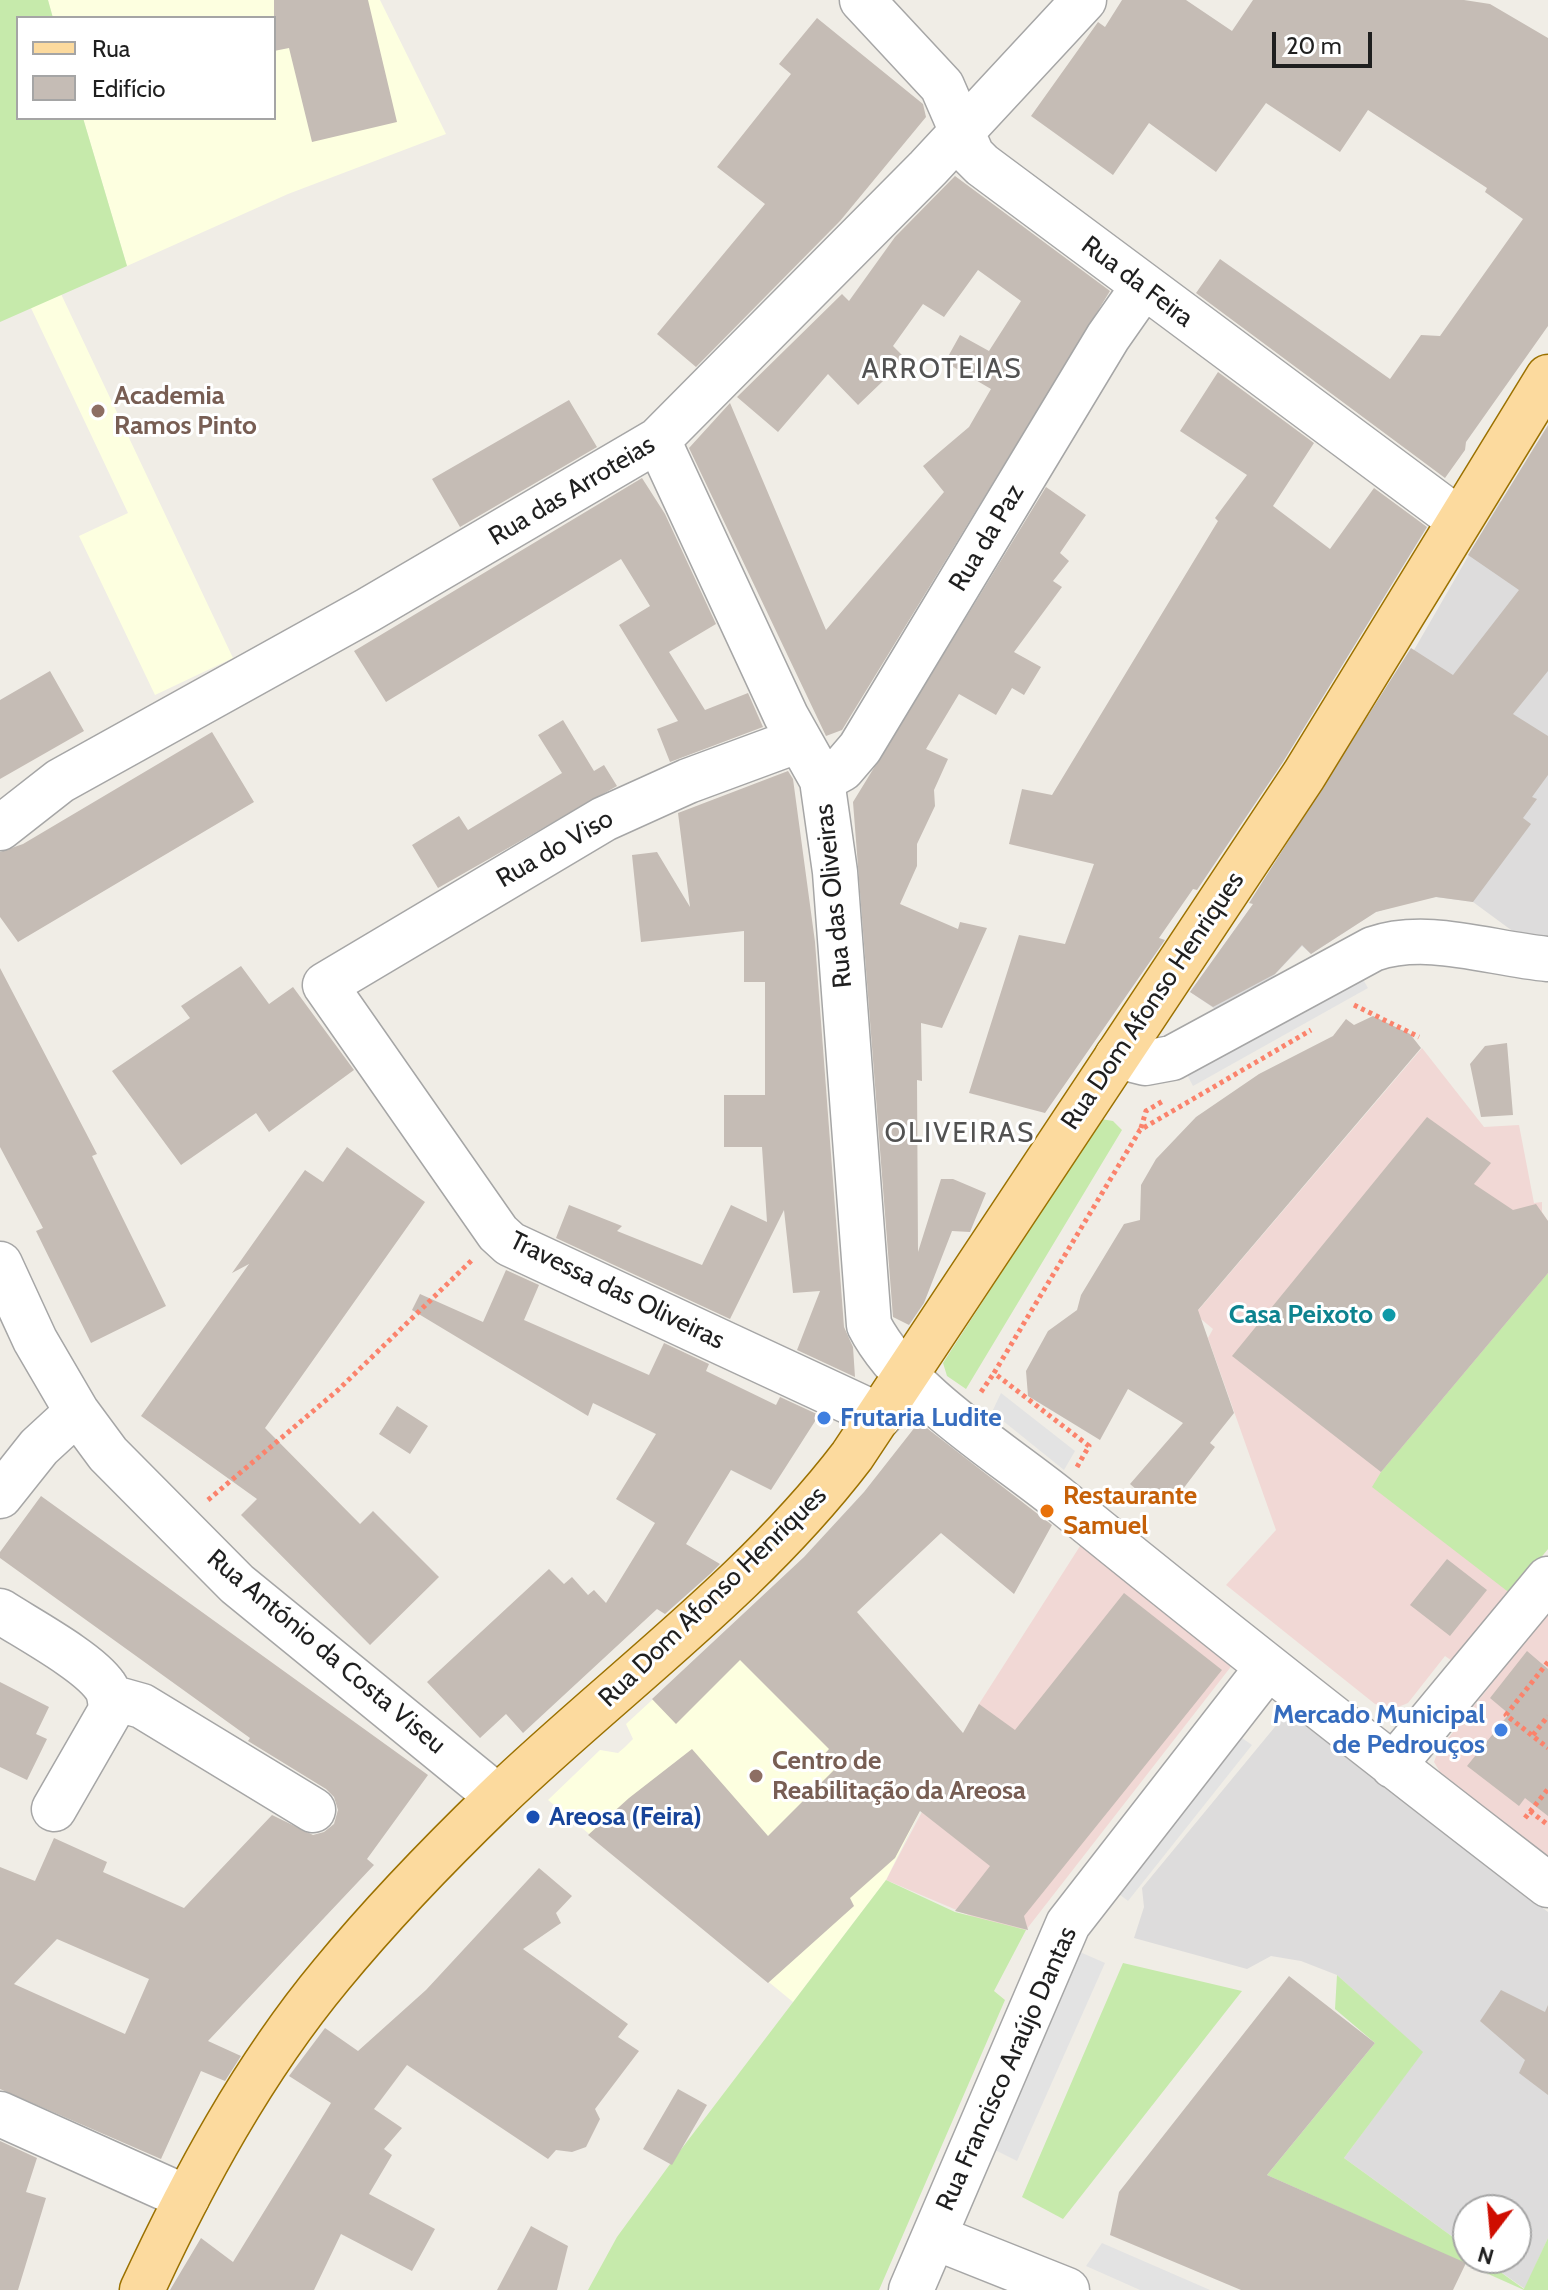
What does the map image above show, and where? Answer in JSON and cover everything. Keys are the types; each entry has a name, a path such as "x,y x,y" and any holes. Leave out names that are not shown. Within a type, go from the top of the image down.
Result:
{"main road":[{"name":"Rua Dom Afonso Henriques","path":"142,2290 187,2198 244,2098 329,1976 385,1912 498,1797 779,1541 823,1494 880,1416 1304,775 1548,377"}],"street":[{"name":"Rua da Feira","path":"862,0 942,86 972,155 982,165 1459,520"},
{"name":"Rua das Arroteias","path":"0,828 60,781 408,587 658,440 961,132 1084,0"},
{"name":"Rua da Paz","path":"822,780 842,769 860,748 1108,337 1143,287"},
{"name":"Rua das Oliveiras","path":"658,440 799,740 822,780 835,872 869,1325 880,1346 905,1375 1268,1667 1548,1885"},
{"name":"Rua do Viso","path":"325,985 604,819 688,781 799,740"},
{"path":"1117,1056 1145,1063 1172,1058 1373,949 1393,942 1449,945 1548,959"},
{"name":"Travessa das Oliveiras","path":"325,985 498,1233 510,1244 880,1416"},
{"name":"Rua António da Costa Viseu","path":"0,1264 35,1340 77,1412 108,1454 237,1584 498,1797"},
{"path":"3,1483 77,1412"},
{"path":"1393,1766 1548,1579"},
{"path":"0,1611 90,1671 104,1685 110,1697 111,1710 54,1809"},
{"name":"Rua Francisco Araújo Dantas","path":"911,2290 1068,1924 1268,1667"},
{"path":"110,1697 142,1706 313,1810"},
{"path":"0,2114 187,2198"},
{"path":"934,2237 1067,2290"}],"path":[{"path":"1343,1012 1356,1004 1419,1037"},
{"path":"1060,1500 1089,1446 994,1373 1140,1130 1316,1028"},
{"path":"179,1525 338,1390 424,1310 498,1233"},
{"path":"1548,1662 1506,1715 1548,1748"},
{"path":"1533,1735 1548,1716"},
{"path":"1519,1825 1548,1789"},
{"path":"1530,1811 1548,1825"}],"shaded area":[{"path":"48,0 380,0 446,134 288,194 127,266 84,120 276,120 276,16 52,16"},
{"name":"Academia Ramos Pinto","path":"61,294 233,658 155,695 79,536 128,513 31,308"},
{"path":"1500,501 1548,534 1548,941 1522,938 1473,902 1436,897 1414,900 1376,912 1311,954 1302,946 1239,1012 1221,1013 1190,992 1262,892 1414,650"},
{"path":"1358,971 1368,988 1193,1086 1184,1069"},
{"path":"1422,1048 1484,1127 1519,1125 1534,1203 1542,1202 1542,1212 1548,1221 1548,1549 1455,1663 1445,1656 1408,1703 1393,1709 1375,1704 1226,1585 1276,1530 1208,1338 1213,1329 1195,1314"},
{"path":"1001,1393 1075,1451 1064,1470 992,1412"},
{"path":"1082,1543 1233,1664 1026,1930 980,1920 886,1880 979,1704"},
{"name":"Centro de Reabilitação da Areosa","path":"762,1599 857,1612 937,1706 920,1811 886,1880 793,2002 548,1800 600,1750 618,1753 625,1747 633,1739 626,1724"},
{"name":"Mercado Municipal de Pedrouços","path":"1548,1613 1548,1857 1440,1772 1434,1762 1438,1751"},
{"path":"1288,1711 1548,1912 1548,2238 1532,2273 1532,2194 1452,2194 1452,2236 1344,2158 1422,2052 1337,1975 1301,1961 1271,1956 1247,1969 1134,1938 1144,1907 1142,1888"},
{"path":"1242,1738 1252,1745 1128,1901 1119,1894"},
{"path":"1080,1952 1105,1963 1017,2161 995,2150"},
{"path":"1102,2243 1210,2290 1140,2290 1086,2266"},
{"path":"1504,2274 1532,2274 1525,2289"}],"green space":[{"path":"0,0 48,0 52,16 16,16 16,120 84,120 127,266 0,322"},
{"path":"1101,1119 1113,1121 1122,1130 966,1389 947,1376 943,1363"},
{"path":"1548,1273 1548,1549 1511,1594 1372,1487 1381,1472"},
{"path":"886,1880 955,1912 1026,1930 994,1991 1005,2000 879,2290 588,2290 617,2237"},
{"path":"1123,1963 1242,1991 1063,2219 1022,2197"},
{"path":"1337,1975 1423,2052 1344,2158 1452,2236 1452,2258 1267,2175 1375,2043 1335,2009"},
{"path":"1548,2238 1548,2290 1524,2290 1488,2274 1503,2274 1524,2289"}],"building":[{"path":"274,0 368,0 397,122 312,142 289,48 276,51"},
{"path":"1122,0 1186,0 1232,31 1253,0 1464,0 1490,4 1548,38 1548,326 1466,442 1465,450 1445,478 1196,293 1220,259 1390,379 1421,335 1440,336 1523,219 1485,192 1487,188 1368,110 1340,152 1266,103 1216,172 1149,123 1113,175 1031,116 1098,22 1105,27"},
{"path":"817,18 923,104 926,117 840,221 696,367 657,334 765,204 717,167 791,74 779,64"},
{"path":"955,176 1110,291 842,730 826,736 689,448 730,403 826,630 944,492 923,466 969,427 991,389 945,362 960,335 989,351 1021,301 978,270 944,317 923,304 893,346 906,359 858,405 828,374 778,432 737,397 842,294 849,301 895,237"},
{"path":"1218,372 1314,443 1273,506 1330,549 1374,488 1427,527 1283,762 1197,890 1193,889 1159,938 1165,940 1045,1113 969,1093 1019,935 1065,944 1094,864 1009,844 1022,789 1052,795 1218,521 1215,518 1247,475 1180,431"},
{"path":"569,400 597,447 460,527 432,479"},
{"path":"1548,425 1548,671 1513,714 1548,736 1548,775 1532,797 1537,799 1523,818 1531,824 1473,902 1436,897 1376,912 1311,954 1302,945 1275,974 1213,1007 1190,992 1253,904 1249,903 1411,648 1453,675 1519,590 1468,555"},
{"path":"642,478 665,514 716,624 669,652 705,710 748,693 763,727 670,762 657,729 678,721 619,625 650,606 621,559 386,702 354,651"},
{"path":"1046,487 1086,515 1060,553 1069,561 1053,581 1062,587 1014,652 1041,667 1024,695 1012,688 996,715 959,694 926,749 948,759 934,790 935,806 917,844 917,866 900,904 958,929 960,922 987,928 942,1028 921,1023 922,1081 917,1080 918,1252 941,1179 953,1179 986,1193 970,1232 952,1231 924,1303 909,1325 893,1317 853,802"},
{"path":"50,671 84,731 0,779 0,700"},
{"path":"563,720 594,771 604,765 617,786 438,888 412,845 459,816 468,830 562,773 538,735"},
{"path":"212,732 254,802 18,942 0,917 0,852 23,844"},
{"path":"788,771 793,779 815,942 844,1327 853,1347 855,1377 797,1350 820,1291 793,1293 784,1210 730,1319 556,1238 569,1205 622,1226 617,1231 702,1265 731,1205 767,1222 762,1147 724,1147 724,1095 765,1095 765,982 744,982 744,931 641,942 632,855 657,852 690,907 678,813"},
{"path":"241,966 269,1004 293,987 354,1070 269,1132 256,1113 181,1165 112,1071 190,1018 181,1006"},
{"path":"0,968 97,1154 92,1156 166,1306 91,1343 36,1231 43,1228 0,1147"},
{"path":"1373,1016 1410,1034 1421,1048 1198,1310 1234,1413 1210,1443 1215,1447 1170,1506 1158,1497 1152,1503 1130,1484 1183,1423 1128,1389 1100,1440 1028,1396 1026,1371 1048,1331 1077,1310 1081,1295 1124,1224 1140,1220 1141,1185 1156,1159 1196,1117 1259,1074 1333,1036 1346,1019 1354,1025"},
{"path":"1507,1043 1513,1115 1481,1117 1470,1064 1485,1046"},
{"name":"Casa Peixoto","path":"1427,1117 1491,1163 1474,1184 1513,1210 1536,1204 1548,1221 1548,1273 1381,1472 1232,1356"},
{"path":"347,1147 425,1202 265,1428 360,1524 373,1511 439,1577 370,1645 241,1515 257,1499 141,1416 249,1264 232,1273 305,1170 323,1182"},
{"path":"506,1270 539,1285 524,1320 649,1375 664,1343 709,1364 706,1371 776,1405 780,1397 819,1415 771,1490 731,1470 686,1544 720,1564 710,1574 665,1614 657,1609 523,1733 506,1714 480,1738 427,1682 549,1569 564,1584 572,1577 588,1595 594,1590 606,1603 655,1523 616,1499 656,1434 593,1403 588,1416 412,1310 420,1294 483,1322"},
{"path":"397,1406 428,1426 410,1454 379,1434"},
{"path":"919,1422 1052,1525 1014,1594 941,1533 857,1612 963,1733 979,1704 1015,1730 1124,1593 1222,1670 1024,1916 1028,1930 955,1911 990,1866 920,1811 895,1858 850,1898 854,1906 768,1983 588,1835 692,1749 768,1836 835,1769 821,1758 829,1749 740,1660 676,1724 652,1699 804,1557 864,1492"},
{"path":"41,1496 428,1775 367,1859 374,1865 208,2041 241,2056 225,2081 201,2071 161,2159 0,2089 0,1867 35,1881 54,1838 107,1862 103,1872 184,1908 272,1815 313,1835 324,1832 334,1824 338,1810 334,1797 326,1789 248,1741 250,1738 0,1558 0,1552","holes":["57,1939 149,1979 125,2034 14,1984"]},
{"path":"1447,1559 1487,1590 1450,1636 1410,1605"},
{"path":"1527,1651 1548,1669 1548,1816 1525,1798 1519,1806 1467,1766 1509,1714 1490,1698"},
{"path":"0,1682 49,1707 36,1734 47,1739 27,1780 0,1767"},
{"path":"539,1868 572,1896 556,1913 561,1923 523,1949 628,2024 618,2037 639,2051 595,2109 600,2119 586,2147 572,2152 556,2150 548,2159 407,2065 374,2109 402,2128 384,2149 392,2155 369,2194 435,2229 412,2271 341,2234 314,2290 170,2290 201,2238 233,2262 331,2103 289,2076 325,2028 358,2051 426,1990"},
{"path":"1289,1976 1375,2043 1267,2175 1452,2257 1452,2274 1461,2274 1453,2290 1241,2290 1110,2235 1119,2192"},
{"path":"1501,1990 1545,2012 1548,2005 1548,2095 1519,2073 1525,2060 1480,2021"},
{"path":"678,2089 707,2105 672,2165 643,2149"},
{"path":"0,2141 37,2158 26,2192 46,2198 18,2290 0,2290"},
{"path":"531,2226 568,2246 557,2290 497,2290"}],"place":[{"name":"Academia Ramos Pinto","path":"98,411"},
{"name":"Casa Peixoto","path":"1389,1315"},
{"name":"Frutaria Ludite","path":"824,1418"},
{"name":"Restaurante Samuel","path":"1047,1511"},
{"name":"Mercado Municipal de Pedrouços","path":"1501,1730"},
{"name":"Centro de Reabilitação da Areosa","path":"756,1776"},
{"name":"Areosa (Feira)","path":"533,1817"}],"district":[{"name":"ARROTEIAS","path":"942,370"},
{"name":"OLIVEIRAS","path":"960,1134"}]}
